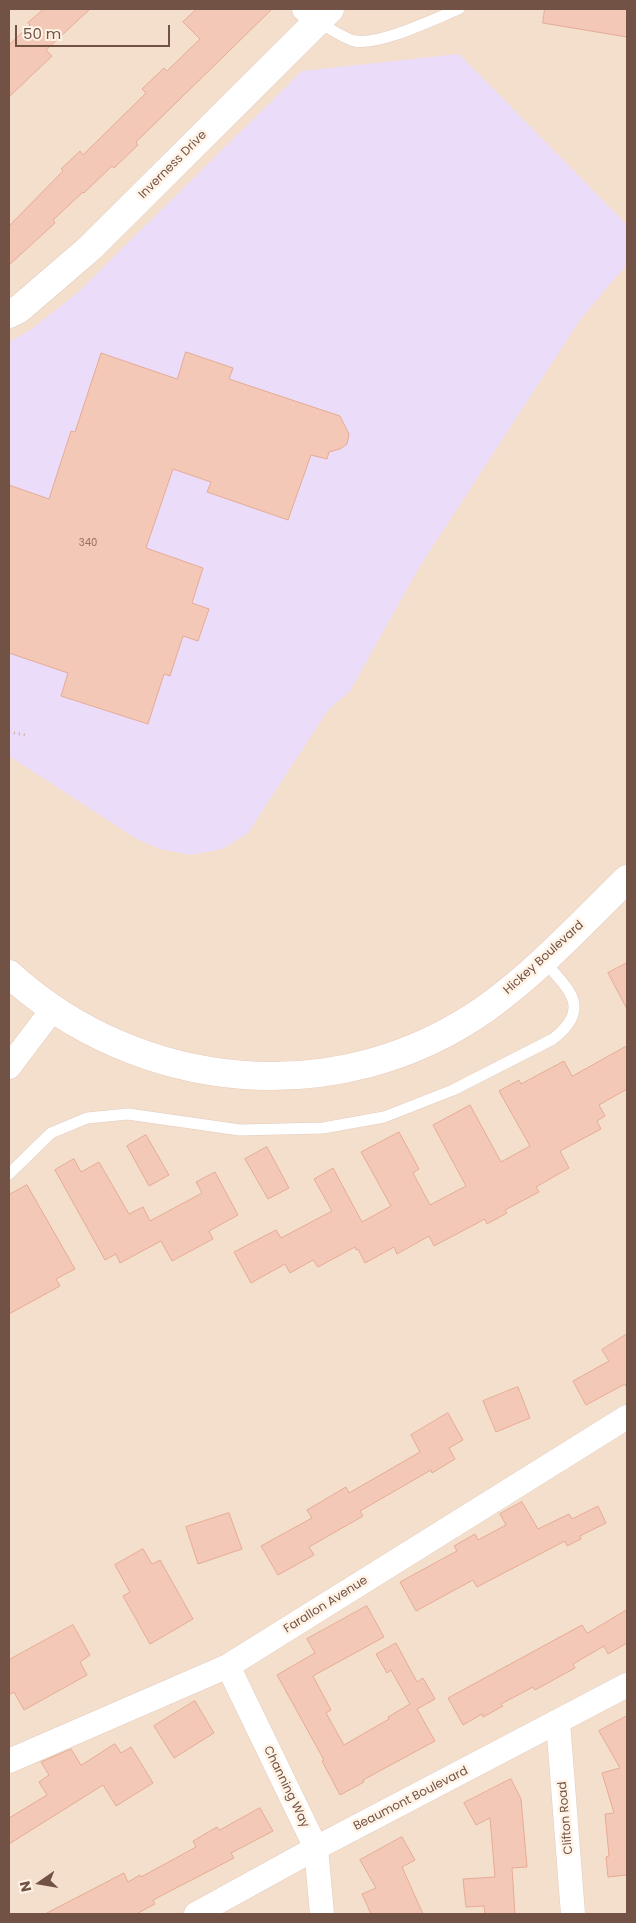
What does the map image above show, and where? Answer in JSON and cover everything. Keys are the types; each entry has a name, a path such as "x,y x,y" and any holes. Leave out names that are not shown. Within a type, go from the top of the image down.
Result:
{"main road":[{"name":"Inverness Drive","path":"9,314 19,309 90,248 317,13"},
{"name":"Hickey Boulevard","path":"9,974 53,1009 104,1038 138,1053 180,1066 223,1074 260,1077 299,1076 377,1061 416,1047 450,1030 483,1010 516,986 627,879"}],"street":[{"path":"9,1067 53,1009"},
{"name":"Farallon Avenue","path":"9,1761 228,1666 627,1416"},
{"name":"Channing Way","path":"228,1666 316,1848 322,1914"},
{"name":"Beaumont Boulevard","path":"196,1914 316,1848 627,1685"},
{"name":"Clifton Road","path":"558,1722 573,1914"}],"lane":[{"path":"317,13 355,41 387,38 459,9"},
{"path":"9,1174 51,1133 87,1118 128,1114 240,1130 323,1128 384,1117 453,1090 553,1040 567,1028 575,1010 573,997 544,961"}],"path":[{"path":"9,732 25,735"}],"shaded area":[{"path":"9,9 627,9 627,1914 9,1914"},
{"path":"459,54 627,225 627,264 580,320 420,566 350,691 328,710 248,833 222,849 191,855 160,849 137,839 9,756 9,342 30,330 76,294 302,71"}],"building":[{"path":"44,9 90,9 46,50 52,56 9,97 9,45 30,25 28,23"},
{"path":"197,9 272,9 136,142 138,145 114,168 112,166 83,192 53,220 55,223 9,265 9,226 63,171 61,169 80,151 83,155 146,93 142,89 164,68 167,71 200,39 183,22"},
{"path":"545,9 627,9 627,37 543,23"},
{"path":"186,352 233,368 229,379 340,416 349,434 347,444 340,449 329,452 327,459 311,455 288,520 207,492 211,482 173,469 146,548 203,568 192,603 209,609 198,641 183,636 170,676 164,674 148,724 61,696 68,673 9,653 9,485 49,499 71,431 75,432 101,353 177,379"},
{"path":"627,963 627,1009 608,973"},
{"path":"627,1046 627,1089 599,1105 605,1116 597,1121 601,1129 560,1151 569,1168 536,1187 539,1192 505,1210 507,1213 487,1224 485,1219 434,1246 429,1236 397,1254 394,1247 365,1263 355,1247 318,1267 313,1260 290,1273 285,1264 251,1283 234,1252 276,1230 281,1238 332,1211 314,1179 333,1168 362,1222 391,1206 361,1152 399,1132 419,1169 413,1173 430,1205 466,1186 433,1125 470,1105 501,1162 530,1146 499,1091 519,1080 521,1084 564,1061 572,1076"},
{"path":"146,1135 169,1175 149,1186 127,1146"},
{"path":"267,1147 289,1188 268,1199 245,1159"},
{"path":"74,1159 81,1172 99,1162 129,1214 143,1207 150,1221 202,1193 196,1182 215,1172 238,1215 209,1231 213,1239 172,1261 161,1241 120,1263 116,1254 105,1260 55,1170"},
{"path":"27,1185 75,1269 56,1279 60,1286 9,1314 9,1195"},
{"path":"627,1334 627,1389 625,1384 586,1405 573,1381 609,1361 602,1350"},
{"path":"518,1387 530,1418 496,1432 483,1401"},
{"path":"448,1413 463,1440 449,1448 455,1459 432,1473 431,1470 360,1511 363,1516 309,1547 314,1555 278,1575 261,1546 312,1518 307,1510 346,1487 349,1493 420,1452 411,1435"},
{"path":"522,1502 538,1529 569,1514 572,1519 598,1506 606,1523 580,1536 581,1539 567,1546 565,1541 477,1587 473,1580 416,1611 400,1582 457,1551 454,1546 475,1534 478,1540 506,1525 500,1514"},
{"path":"229,1513 242,1549 198,1564 186,1527"},
{"path":"143,1549 152,1564 160,1560 193,1619 150,1644 123,1596 130,1592 115,1565"},
{"path":"367,1606 384,1637 313,1676 331,1710 326,1713 344,1745 389,1719 388,1717 410,1704 391,1670 387,1673 376,1654 396,1643 417,1682 423,1678 435,1699 417,1709 435,1741 363,1780 364,1782 340,1795 322,1761 324,1760 277,1675 315,1653 307,1639"},
{"path":"627,1610 627,1643 608,1654 604,1646 573,1664 575,1668 535,1690 533,1687 501,1704 503,1706 483,1717 482,1714 463,1725 448,1698 582,1625 587,1633"},
{"path":"73,1625 90,1655 80,1662 87,1675 24,1710 14,1692 9,1695 9,1660"},
{"path":"195,1701 214,1733 174,1758 154,1726"},
{"path":"627,1716 627,1875 608,1877 606,1857 609,1856 605,1814 614,1813 602,1773 620,1768 599,1731"},
{"path":"115,1744 121,1753 131,1747 153,1783 116,1806 103,1785 9,1844 9,1818 47,1795 39,1782 49,1775 41,1762 71,1749 81,1765"},
{"path":"511,1779 521,1799 527,1867 512,1868 515,1914 485,1914 484,1906 466,1907 463,1879 495,1877 490,1818 476,1825 464,1803"},
{"path":"260,1808 273,1831 231,1853 234,1858 153,1900 155,1904 136,1914 45,1914 124,1873 128,1882 140,1875 141,1877 196,1847 193,1841 217,1827 219,1830"},
{"path":"402,1837 415,1860 402,1867 423,1914 371,1914 362,1894 376,1888 360,1860"}]}
